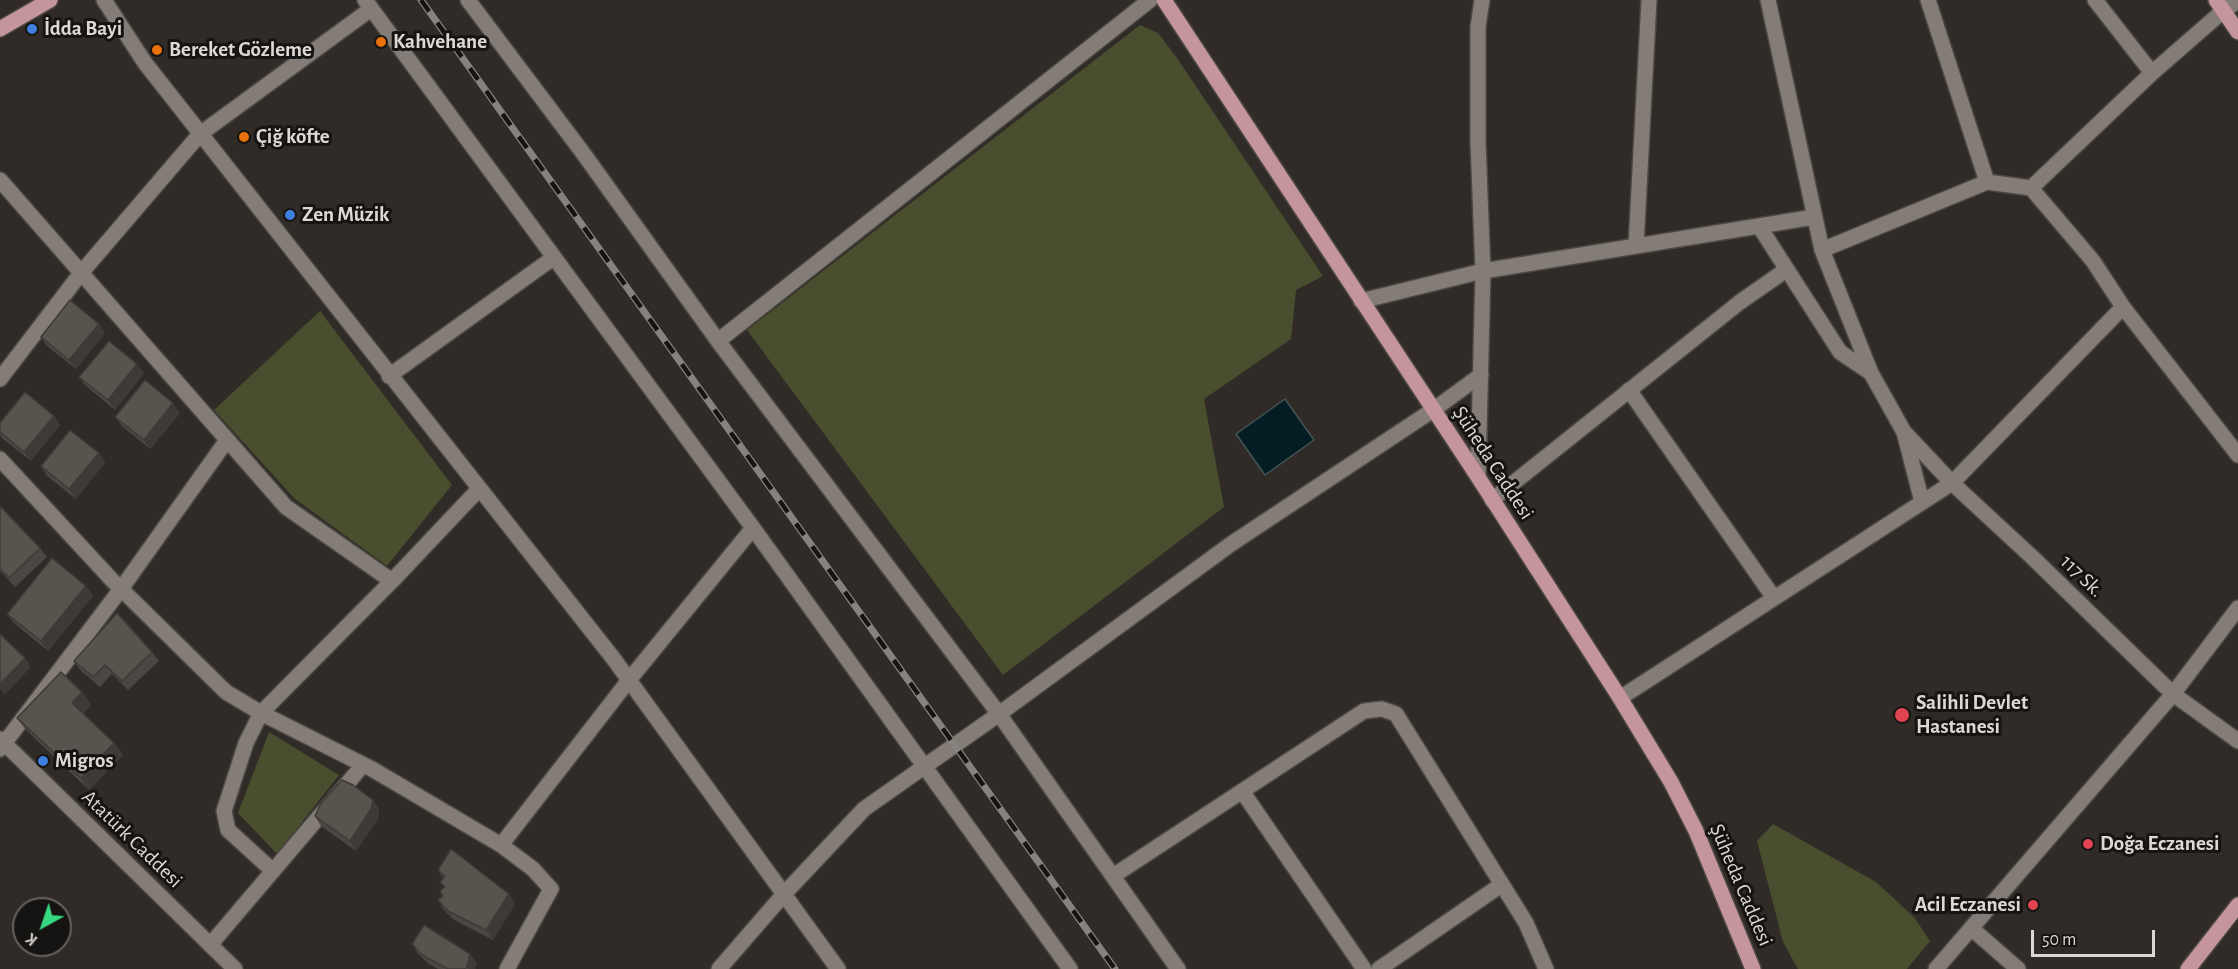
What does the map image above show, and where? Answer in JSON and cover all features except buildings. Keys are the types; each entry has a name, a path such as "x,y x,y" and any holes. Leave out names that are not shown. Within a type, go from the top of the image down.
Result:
{"main road":[{"path":"0,29 50,0"},
{"name":"Şüheda Caddesi","path":"1164,0 1478,477 1620,698 1671,782 1696,831 1753,969"},
{"path":"2219,6 2238,32"},
{"path":"2188,969 2238,904"}],"street":[{"path":"104,0 145,63 629,680 838,969"},
{"path":"468,0 583,153 718,341 999,714 1178,969"},
{"path":"718,341 1150,0"},
{"path":"1478,477 1483,271 1478,142 1478,27 1482,0"},
{"path":"1636,246 1649,0"},
{"path":"1768,0 1822,250 1871,373 1904,432 1922,502"},
{"path":"1928,0 1987,182"},
{"path":"2095,0 2152,74"},
{"path":"2031,188 2152,74 2219,6 2238,1"},
{"path":"0,379 81,273 200,134 368,5 753,528 1070,969"},
{"path":"0,180 286,507 392,581"},
{"path":"1822,250 1987,182 2031,188 2093,261 2123,307 2238,455"},
{"path":"1361,301 1483,271 1814,217"},
{"path":"1759,226 1840,352 1871,373"},
{"path":"389,376 553,258"},
{"path":"1492,500 1740,302 1786,270"},
{"path":"1620,698 1952,483 2123,307"},
{"path":"719,969 784,894 864,809 999,714 1231,544 1433,410 1481,375"},
{"path":"1629,390 1774,598"},
{"name":"117 Sk.","path":"1904,432 1952,483 2173,694 2238,741"},
{"path":"1,743 121,589 227,440"},
{"path":"0,460 121,589 226,692 261,713 363,765 501,845 534,869 551,889 507,969"},
{"path":"273,871 228,830 224,811 246,743 261,713 392,581 479,489"},
{"path":"501,845 629,680 753,528"},
{"path":"1936,969 2173,694 2238,608"},
{"path":"1113,876 1364,711 1382,709 1396,714 1526,923 1546,969"},
{"name":"Atatürk Caddesi","path":"1,743 235,969"},
{"path":"210,945 363,765"},
{"path":"1242,791 1364,969"},
{"path":"1379,969 1502,885"},
{"path":"1971,928 2018,969"}],"green space":[{"path":"1140,25 1158,33 1177,58 1323,276 1296,290 1291,339 1204,399 1224,507 1003,675 747,330"},
{"path":"320,311 452,485 387,566 295,499 214,410"},
{"path":"269,732 339,775 277,854 238,813"},
{"path":"1773,824 1876,882 1914,917 1930,941 1907,969 1798,969 1783,942 1757,841"}],"water":[{"path":"1285,399 1314,440 1265,475 1236,434"}],"railway":[{"path":"421,0 1115,969"}],"place":[{"name":"İdda Bayi","path":"32,29"},
{"name":"Kahvehane","path":"381,42"},
{"name":"Bereket Gözleme","path":"157,50"},
{"name":"Çiğ köfte","path":"244,137"},
{"name":"Zen Müzik","path":"290,215"},
{"name":"Salihli Devlet Hastanesi","path":"1902,715"},
{"name":"Migros","path":"43,761"},
{"name":"Doğa Eczanesi","path":"2088,844"},
{"name":"Acil Eczanesi","path":"2033,905"}]}
